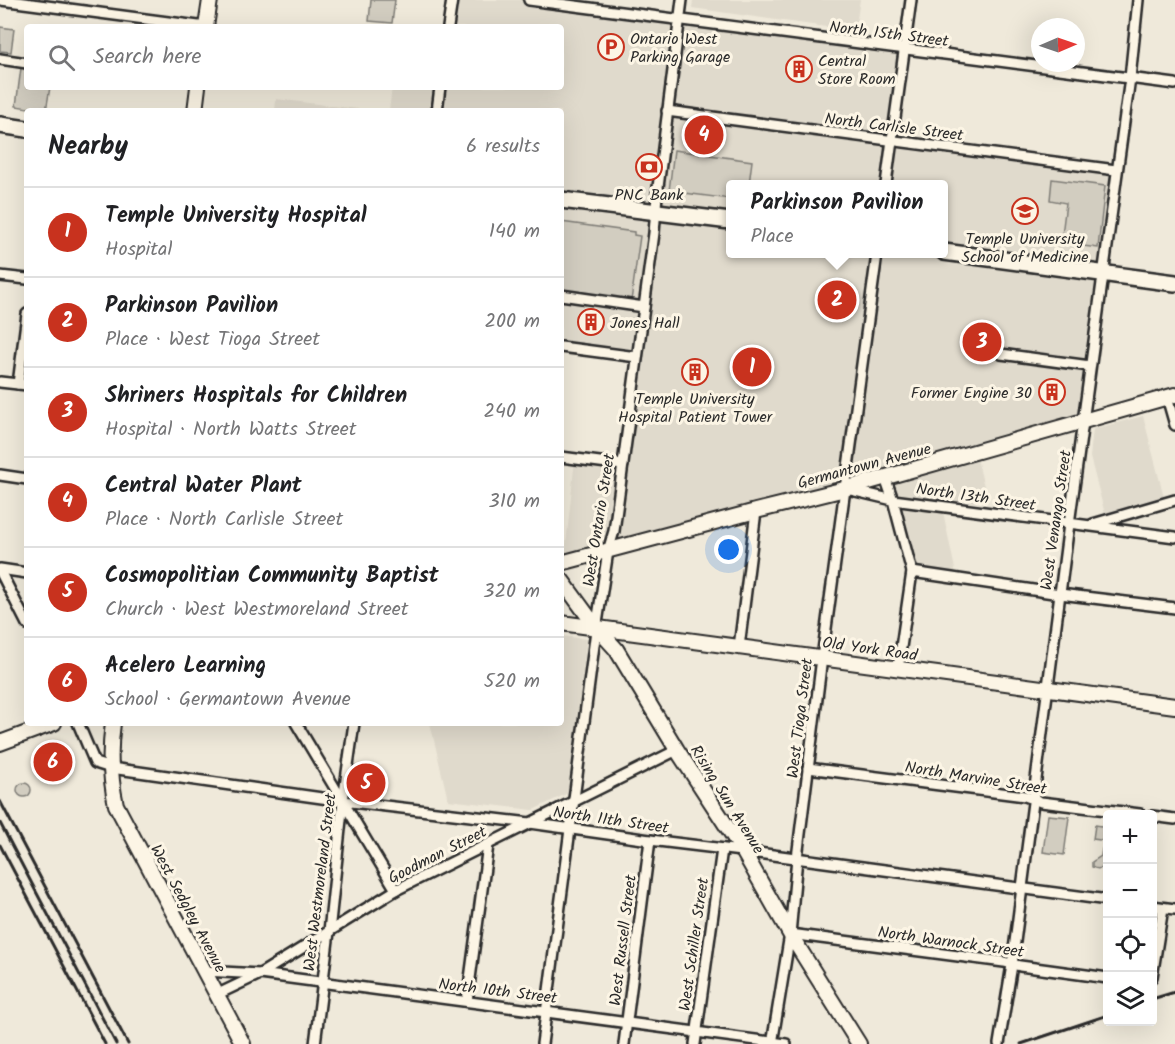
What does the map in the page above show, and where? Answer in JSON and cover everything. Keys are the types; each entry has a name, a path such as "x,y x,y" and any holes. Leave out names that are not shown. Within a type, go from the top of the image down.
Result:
{"main road":[{"path":"0,125 24,129"},
{"path":"564,200 726,220"},
{"path":"948,253 1175,283"}],"street":[{"path":"1,0 183,24"},
{"path":"206,24 210,0"},
{"path":"448,24 452,0"},
{"name":"North 15th Street","path":"529,0 1175,84"},
{"name":"West Ontario Street","path":"542,1044 596,627 608,551 614,531 623,465 682,0"},
{"path":"886,180 911,0"},
{"name":"West Venango Street","path":"999,1044 1012,964 1102,273 1130,78 1138,0"},
{"path":"0,59 24,63"},
{"path":"195,108 198,90"},
{"path":"437,108 440,90"},
{"name":"North Carlisle Street","path":"667,111 1116,170"},
{"name":"West Tioga Street","path":"772,1043 790,934 822,658 876,258"},
{"path":"0,276 24,279"},
{"path":"564,296 644,307"},
{"path":"564,347 637,357"},
{"path":"1001,354 1090,366"},
{"path":"0,382 22,385 24,357"},
{"path":"1171,396 1175,425"},
{"name":"Germantown Avenue","path":"564,562 845,488 1171,396"},
{"path":"564,457 623,465"},
{"path":"0,475 24,479"},
{"path":"885,477 912,572 898,668"},
{"name":"North 13th Street","path":"845,488 893,500 1175,537"},
{"path":"1088,526 1175,500"},
{"path":"739,647 756,511"},
{"path":"0,570 24,573"},
{"path":"0,570 24,618"},
{"path":"912,572 1175,608"},
{"name":"Rising Sun Avenue","path":"564,583 596,627 616,649 677,750 743,851 790,934 859,1044"},
{"name":"Old York Road","path":"564,623 1175,706"},
{"path":"0,743 46,726"},
{"path":"79,726 95,763 111,768"},
{"name":"West Sedgley Avenue","path":"113,726 111,785 116,805 243,1044"},
{"path":"298,726 396,890"},
{"name":"West Westmoreland Street","path":"315,1044 354,726"},
{"name":"Goodman Street","path":"216,995 260,974 396,890 677,750"},
{"name":"North 11th Street","path":"111,768 343,801 530,823 1103,899"},
{"name":"North Marvine Street","path":"808,768 1025,796 1041,802 1107,810"},
{"path":"1157,817 1175,819"},
{"name":"West Russell Street","path":"624,1044 650,840"},
{"path":"467,1001 488,845"},
{"name":"West Schiller Street","path":"695,1044 722,849"},
{"path":"1157,907 1175,909"},
{"path":"1153,972 1163,908"},
{"name":"North Warnock Street","path":"790,934 1103,977"},
{"name":"North 10th Street","path":"204,971 260,974 786,1044"}],"shaded area":[{"path":"371,0 395,0 392,23 369,21"},
{"path":"452,0 529,0 904,50 891,140 1116,170 1084,420 975,451 988,502 968,502 964,491 968,510 942,507 957,579 912,572 885,477 565,554 575,459 623,465 637,357 564,347 564,108 437,108 440,90 564,90 564,24 448,24"},
{"path":"693,0 860,0 855,31 692,8"},
{"path":"0,27 14,29 11,52 0,51"},
{"path":"21,68 24,68 24,90 50,90 46,108 16,106"},
{"path":"392,90 435,90 432,108 389,108"},
{"path":"276,99 350,108 275,108"},
{"path":"674,150 752,161 750,180 726,180 726,198 669,191"},
{"path":"1052,179 1105,186 1098,248 1061,243 1066,203 1050,200"},
{"path":"564,222 634,232 634,235 640,236 631,301 564,292"},
{"path":"1143,416 1164,497 1105,514 1090,457 1093,429"},
{"path":"564,636 587,639 568,793 533,810 448,800 431,726 564,726"},
{"path":"24,783 29,785 31,790 29,795 24,797 19,795 17,790 19,785"},
{"path":"1048,815 1069,817 1064,855 1043,852"},
{"path":"1095,825 1103,826 1103,840 1093,839"},
{"path":"1102,849 1103,868 1096,869 1092,867 1092,862 1101,856"}],"railway":[{"path":"0,801 128,1044"},
{"path":"0,823 116,1044"},
{"path":"0,845 105,1044"},
{"path":"1157,997 1175,992"},
{"path":"1021,1044 1103,1017"}],"place":[{"name":"Ontario West Parking Garage","path":"611,47"},
{"name":"Central Store Room","path":"799,69"},
{"name":"Central Water Plant","path":"704,135"},
{"name":"PNC Bank","path":"649,167"},
{"name":"Temple University School of Medicine","path":"1025,211"},
{"name":"Parkinson Pavilion","path":"837,300"},
{"name":"Jones Hall","path":"591,322"},
{"name":"Shriners Hospitals for Children","path":"982,342"},
{"name":"Temple University Hospital","path":"752,367"},
{"name":"Temple University Hospital Patient Tower","path":"695,372"},
{"name":"Former Engine 30","path":"1052,392"},
{"name":"Acelero Learning","path":"53,762"},
{"name":"Cosmopolitian Community Baptist","path":"366,783"}]}
